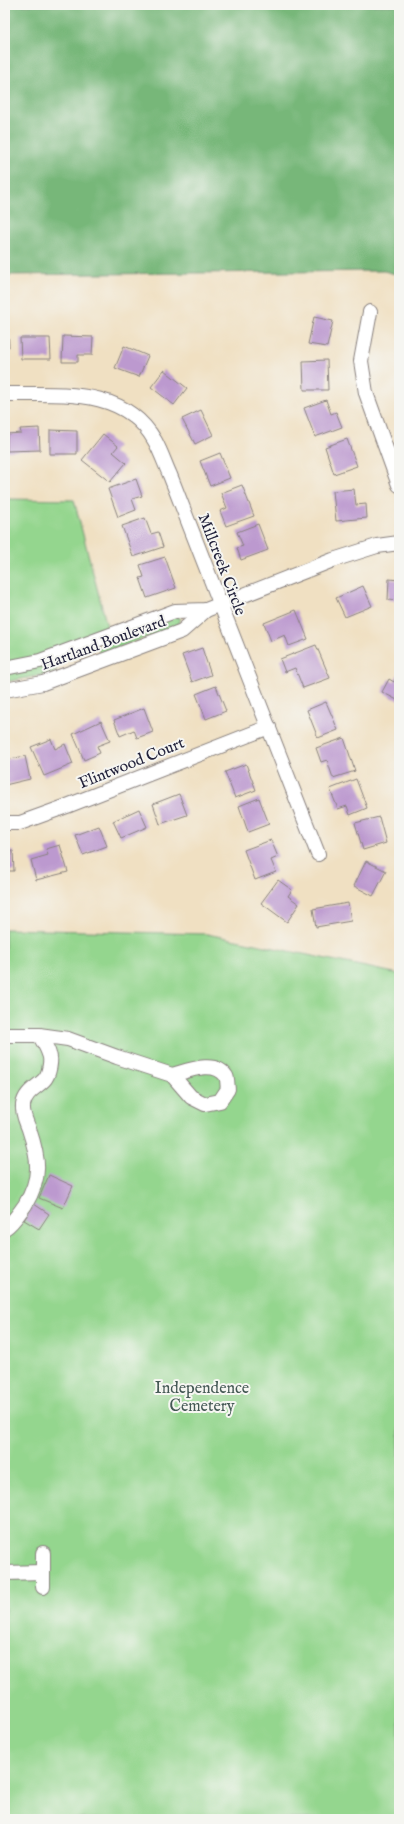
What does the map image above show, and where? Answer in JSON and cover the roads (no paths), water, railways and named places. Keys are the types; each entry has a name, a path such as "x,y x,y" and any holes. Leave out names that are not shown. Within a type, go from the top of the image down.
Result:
{"street":[{"path":"370,312 361,361 362,378 399,485"},
{"name":"Millcreek Circle","path":"5,394 86,396 104,400 122,407 142,424 155,440 318,854"},
{"name":"Hartland Boulevard","path":"5,668 40,660 174,611 206,610 334,560 377,546 399,543"},
{"name":"Hartland Boulevard","path":"5,690 43,683 182,631 206,610"},
{"name":"Flintwood Court","path":"5,823 20,823 67,806 269,727"},
{"path":"5,1035 40,1035 68,1039 172,1075"},
{"path":"5,1228 23,1207 38,1177 36,1155 23,1114 23,1104 35,1086 45,1079 49,1068 50,1055 40,1035"},
{"path":"43,1553 43,1587"},
{"path":"5,1573 43,1572"}],"park label":[{"name":"Independence Cemetery","path":"202,1396"}]}
